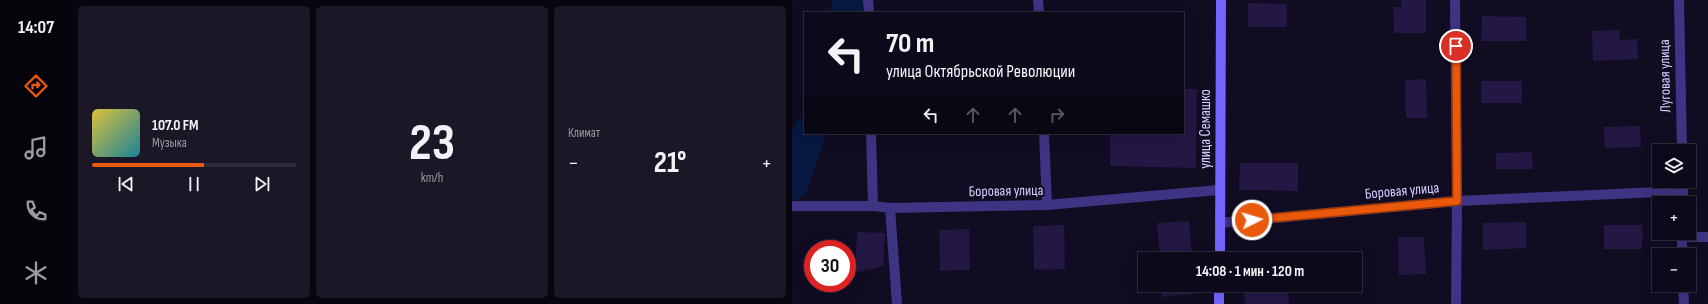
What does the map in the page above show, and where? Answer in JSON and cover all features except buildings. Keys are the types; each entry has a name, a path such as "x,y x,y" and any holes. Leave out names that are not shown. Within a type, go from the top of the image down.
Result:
{"main road":[{"name":"улица Семашко","path":"1220,252 1219,190 1221,0"},
{"path":"1219,292 1219,304"}],"street":[{"path":"868,0 869,12"},
{"path":"1038,0 1039,12"},
{"path":"1455,0 1457,201 1456,304"},
{"name":"Луговая улица","path":"1679,0 1682,144"},
{"path":"871,134 873,206"},
{"path":"1044,134 1047,205"},
{"name":"Боровая улица","path":"1220,223 1457,201 1653,188"},
{"name":"Боровая улица","path":"792,206 873,206 890,208 1047,205 1219,190"},
{"path":"890,208 897,304"},
{"path":"1696,236 1708,236"},
{"path":"1683,292 1684,304"}],"waterway":[{"path":"847,12 850,0"},
{"path":"792,183 809,134"}],"route":[{"path":"1252,220 1457,201 1456,46"}]}
